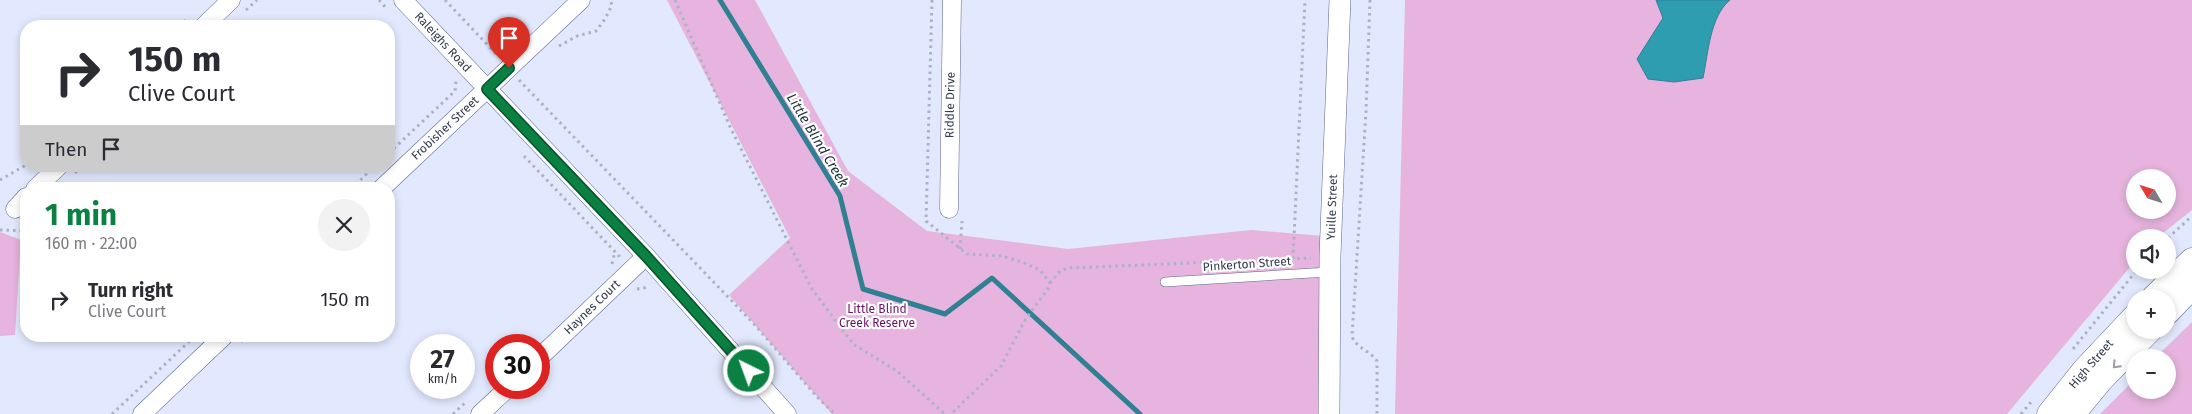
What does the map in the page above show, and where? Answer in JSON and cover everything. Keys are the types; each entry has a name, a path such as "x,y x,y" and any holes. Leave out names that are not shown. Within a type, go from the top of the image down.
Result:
{"main road":[{"path":"2162,289 2192,260"},
{"path":"2176,304 2192,287"},
{"name":"High Street","path":"2041,406 2085,369 2126,326"},
{"name":"High Street","path":"2073,414 2101,380 2141,339"}],"street":[{"path":"210,20 232,0"},
{"name":"Raleighs Road","path":"403,0 646,256 788,414"},
{"name":"Frobisher Street","path":"388,182 581,0"},
{"name":"Riddle Drive","path":"948,209 952,0"},
{"name":"Yuille Street","path":"1329,414 1330,272 1340,0"},
{"path":"42,182 53,172"},
{"name":"Haynes Court","path":"550,348 646,256"},
{"path":"142,414 218,342"},
{"path":"480,414 496,399"}],"lane":[{"name":"Pinkerton Street","path":"1166,282 1223,277 1330,272"}],"path":[{"path":"445,0 755,325 835,414"},
{"path":"554,51 577,36 596,31 612,6 610,0"},
{"path":"675,0 731,129 812,289 853,344 897,371 945,414"},
{"path":"1050,283 1060,272 1069,268 1293,259 1305,0"},
{"path":"1370,0 1366,121 1352,337 1358,347 1372,355 1377,362 1376,414"},
{"path":"395,147 455,91 456,81"},
{"path":"526,82 526,87"},
{"path":"0,180 20,168"},
{"path":"358,182 369,172"},
{"path":"2176,231 2192,216"},
{"path":"0,230 20,231"},
{"path":"2070,353 2130,279"},
{"path":"951,414 1001,366 1025,320 1048,289"},
{"path":"112,414 188,342"},
{"path":"2021,414 2041,406"}],"green space":[{"name":"Little Blind Creek Reserve","path":"667,0 755,0 848,171 927,231 1068,249 1251,230 1323,236 1325,414 832,414 729,295 790,238"},
{"path":"1405,0 2192,0 2192,210 2168,229 2126,229 2126,272 2007,414 1395,414"},
{"path":"0,232 20,240 20,256 15,335 0,336"},
{"path":"2192,322 2192,414 2100,414 2126,388 2126,399 2176,399 2176,349 2164,349"}],"water":[{"path":"1656,0 1730,0 1723,7 1714,25 1703,78 1674,82 1648,79 1637,59 1663,18"}],"waterway":[{"name":"Little Blind Creek","path":"720,0 840,196 863,289 945,314 992,278 1140,414"}],"route":[{"path":"509,68 487,89 646,256 749,371"}]}
